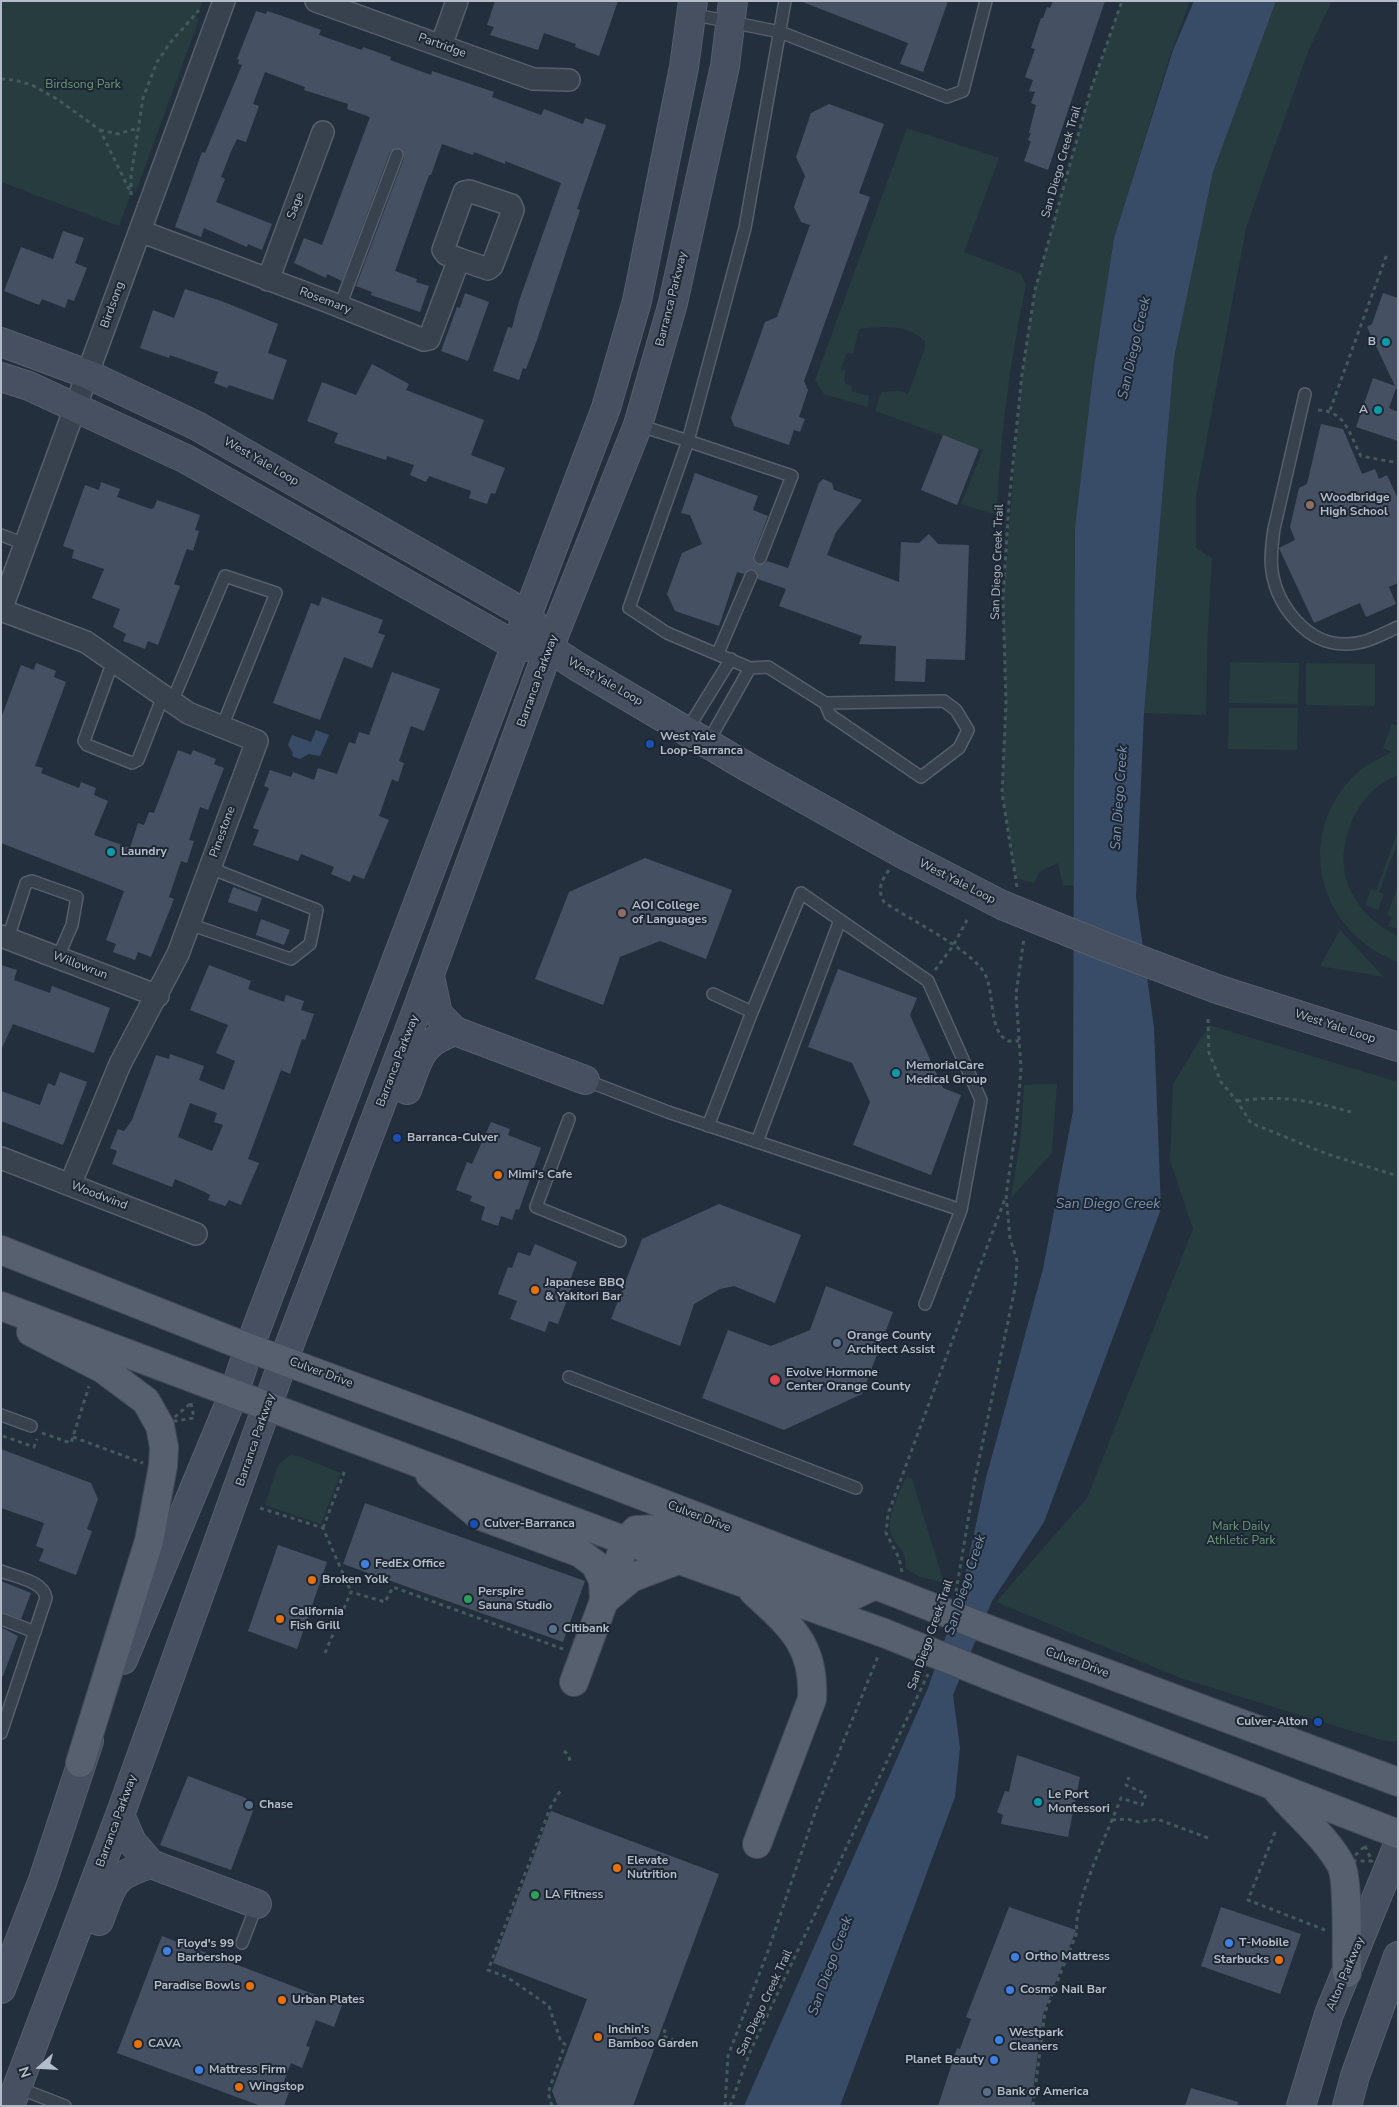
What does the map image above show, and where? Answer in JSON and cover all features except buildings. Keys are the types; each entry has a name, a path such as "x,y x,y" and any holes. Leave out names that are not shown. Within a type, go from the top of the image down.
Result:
{"main road":[{"path":"80,1763 234,1393 249,1348 606,408 637,301 684,67 692,8"},
{"name":"Barranca Parkway","path":"13,2097 120,1815 284,1360 430,974 549,648 638,424 673,303 725,66 732,11"},
{"name":"West Yale Loop","path":"1,342 87,374 197,426 528,615 549,648 697,736 901,853 1217,989 1398,1047"},
{"name":"West Yale Loop","path":"1,377 29,386 186,459 516,646 549,648"},
{"path":"430,974 438,1014 455,1031 585,1080"},
{"path":"342,1207 376,1172 424,1049 436,1037 455,1031"},
{"name":"Culver Drive","path":"1,1250 249,1348 990,1630 1398,1782"},
{"path":"1,1306 626,1541 884,1633 1276,1788 1398,1834"},
{"path":"1,1316 103,1369 146,1401 160,1426 164,1447 164,1466 149,1541 46,1872 1,1989"},
{"path":"414,1461 478,1515 580,1553 595,1564 603,1583 604,1601"},
{"path":"574,1682 626,1541 636,1530 658,1529 845,1594 854,1595 875,1585"},
{"path":"604,1601 631,1578 678,1560"},
{"path":"744,1583 785,1621 805,1650 811,1663 813,1678 812,1699 756,1844"},
{"path":"1276,1788 1299,1816 1323,1840 1342,1868 1345,1896 1347,1974"},
{"path":"120,1815 132,1842 151,1864 257,1904"},
{"name":"Alton Parkway","path":"1301,2106 1320,2042 1398,1845"},
{"path":"49,1999 88,1948 117,1880 125,1872 151,1864"},
{"path":"1347,2106 1354,2076 1398,1956"}],"street":[{"name":"Birdsong","path":"1,610 224,1"},
{"name":"Partridge","path":"316,1 533,79 569,80"},
{"path":"442,46 457,1"},
{"name":"Sage","path":"268,280 323,132"},
{"name":"Rosemary","path":"140,231 340,306 424,340 429,339 459,259"},
{"name":"Pinestone","path":"1,610 86,642 188,713 257,742 178,954 158,996 120,1064 70,1185"},
{"name":"Willowrun","path":"4,937 158,996"},
{"name":"Woodwind","path":"1,1158 196,1234"}],"lane":[{"path":"784,1 745,228 688,441 629,608 667,633 750,668 768,667 824,703 830,714 921,778 959,748 968,730 956,710 944,701 824,703"},
{"path":"692,8 732,11 780,32 947,96 963,91 986,1"},
{"path":"340,306 397,155"},
{"path":"1305,394 1274,529 1271,552 1272,573 1277,589 1302,628 1319,640 1343,645 1366,642 1398,627"},
{"path":"638,424 792,476 760,558"},
{"path":"1,535 25,544"},
{"path":"113,661 84,741 87,745 132,763 138,760 225,576 276,593 222,727"},
{"path":"718,653 751,576"},
{"path":"697,736 731,659"},
{"path":"697,736 750,668"},
{"path":"189,924 291,959 310,944 317,910 210,868"},
{"path":"4,937 26,883 32,881 77,897 72,926 58,957"},
{"path":"708,1126 801,893 928,981 981,1100 961,1210 925,1304"},
{"path":"757,1142 840,920"},
{"path":"713,994 752,1012"},
{"path":"585,1080 708,1126 961,1210"},
{"path":"569,1120 536,1207 620,1241"},
{"path":"569,1377 856,1488"},
{"path":"1,1416 31,1426"},
{"path":"1,1571 40,1586 45,1592 46,1598 1,1733"},
{"path":"1,1618 35,1632"},
{"path":"242,1943 257,1904"},
{"path":"13,2097 65,2106"}],"path":[{"name":"San Diego Creek Trail","path":"1010,901 1002,793 1006,703 1003,599 1009,502 1022,374 1035,290 1091,89 1122,1"},
{"path":"131,198 131,176 143,98 157,62 176,36 202,8"},
{"path":"1,79 32,85 57,99 100,130 118,134 138,128"},
{"path":"100,130 131,193"},
{"path":"1330,410 1387,254"},
{"path":"1318,410 1330,410 1341,417 1361,456 1398,462"},
{"path":"901,853 883,879 880,891 884,902 969,956 984,972 990,989 996,1025 1001,1036 1008,1040 1019,1041"},
{"path":"939,964 953,946 967,920"},
{"name":"San Diego Creek Trail","path":"901,1595 902,1573 899,1558 886,1533 888,1514 1006,1195 1016,1129 1021,1069 1016,994 1024,943 1023,934"},
{"path":"1208,1019 1210,1053 1221,1082 1238,1101 1251,1123 1327,1154 1398,1176"},
{"path":"1238,1101 1270,1096 1307,1100 1351,1112"},
{"name":"San Diego Creek Trail","path":"953,1600 959,1583 975,1479 1015,1288 1017,1261 1010,1238 1006,1195"},
{"path":"3,1436 34,1447 40,1433 71,1443 90,1386"},
{"path":"191,1403 194,1418"},
{"path":"73,1437 146,1465"},
{"path":"325,1653 351,1592 323,1528 345,1470"},
{"path":"260,1508 323,1528"},
{"path":"351,1592 385,1602 393,1587 563,1649"},
{"name":"San Diego Creek Trail","path":"725,2106 728,2056 768,1951 818,1804 876,1663 884,1633"},
{"name":"San Diego Creek Trail","path":"730,2106 750,2052 923,1688 929,1670"},
{"path":"564,1751 569,1755 570,1764"},
{"path":"1033,2106 1045,2012 1077,1932 1075,1922 1081,1901 1121,1798 1142,1805 1146,1794 1126,1785 1129,1777"},
{"path":"552,2106 548,2093 565,2044 562,2042 549,2006 507,1977 488,1970 551,1806 562,1788"},
{"path":"1112,1820 1127,1819 1139,1822 1156,1819 1211,1839"},
{"path":"1275,1832 1248,1900 1326,1931"},
{"path":"648,2025 665,2031 663,2036 686,2045"}],"green space":[{"name":"Birdsong Park","path":"1,1 203,1 196,19 200,17 135,194 134,186 119,226 1,182"},
{"path":"1122,1 1190,1 1170,56 1114,238 1093,374 1075,527 1075,885 1063,886 1058,863 1039,872 1034,883 1016,878 1002,793 1006,703 1003,599 1022,374 1035,290 1091,89"},
{"path":"1276,1 1332,1 1309,49 1246,228 1196,496 1196,548 1212,558 1206,715 1144,713 1174,358 1213,172"},
{"path":"907,128 999,158 964,252 1021,274 1026,285 1007,399 997,515 961,504 983,450 875,411 881,392 899,391 908,394 925,348 925,341 918,335 894,328 876,327 859,329 853,354 847,353 841,369 846,371 844,379 846,384 853,387 851,391 869,396 868,407 824,394 815,380"},
{"path":"1230,662 1299,663 1298,704 1229,703"},
{"path":"1306,663 1375,664 1375,706 1306,705"},
{"path":"1229,708 1298,708 1297,750 1228,749"},
{"path":"1392,724 1398,726 1398,775 1382,783 1358,809 1345,843 1344,861 1346,879 1353,895 1362,908 1378,924 1398,936 1398,962 1371,948 1349,929 1333,905 1323,880 1320,852 1324,825 1336,798 1360,770 1392,752 1383,748"},
{"path":"1398,831 1398,841 1379,892 1384,894 1378,910 1365,905 1371,889 1376,891"},
{"path":"1398,886 1398,929 1388,926 1392,917 1387,915"},
{"path":"1340,930 1384,977 1320,966"},
{"name":"Mark Daily Athletic Park","path":"1209,1025 1398,1082 1398,1740 1395,1742 1381,1740 1183,1679 996,1602 1087,1498 1193,1229 1170,1160 1173,1084"},
{"path":"1057,1084 1052,1153 1011,1198 1021,1135 1024,1085"},
{"path":"290,1455 298,1456 341,1473 321,1524 265,1505 278,1465"},
{"path":"906,1477 912,1479 944,1583 918,1576 905,1568 906,1562 903,1552 891,1535 891,1516"}],"water":[{"name":"San Diego Creek","path":"1194,1 1276,1 1213,172 1174,358 1144,713 1136,897 1154,1028 1161,1209 1044,1522 992,1601 953,1695 960,1748 955,1797 840,2106 744,2106 928,1688 962,1589 986,1478 1043,1269 1073,1111 1075,527 1093,374 1114,238 1173,50"},
{"path":"316,730 329,735 320,756 309,754 300,759 292,756 293,753 288,745 292,735 311,742"}],"place":[{"name":"B","path":"1386,342"},
{"name":"A","path":"1378,410"},
{"name":"Woodbridge High School","path":"1310,505"},
{"name":"West Yale Loop-Barranca","path":"650,744"},
{"name":"Laundry","path":"111,852"},
{"name":"AOI College of Languages","path":"622,913"},
{"name":"MemorialCare Medical Group","path":"896,1073"},
{"name":"Barranca-Culver","path":"397,1138"},
{"name":"Mimi's Cafe","path":"498,1175"},
{"name":"Japanese BBQ & Yakitori Bar","path":"535,1290"},
{"name":"Orange County Architect Assist","path":"837,1343"},
{"name":"Evolve Hormone Center Orange County","path":"775,1380"},
{"name":"Culver-Barranca","path":"474,1524"},
{"name":"FedEx Office","path":"365,1564"},
{"name":"Broken Yolk","path":"312,1580"},
{"name":"Perspire Sauna Studio","path":"468,1599"},
{"name":"California Fish Grill","path":"280,1619"},
{"name":"Citibank","path":"553,1629"},
{"name":"Culver-Alton","path":"1318,1722"},
{"name":"Le Port Montessori","path":"1038,1802"},
{"name":"Chase","path":"249,1805"},
{"name":"Elevate Nutrition","path":"617,1868"},
{"name":"LA Fitness","path":"535,1895"},
{"name":"T-Mobile","path":"1229,1943"},
{"name":"Floyd's 99 Barbershop","path":"167,1951"},
{"name":"Ortho Mattress","path":"1015,1957"},
{"name":"Starbucks","path":"1279,1960"},
{"name":"Paradise Bowls","path":"250,1986"},
{"name":"Cosmo Nail Bar","path":"1010,1990"},
{"name":"Urban Plates","path":"282,2000"},
{"name":"Inchin’s Bamboo Garden","path":"598,2037"},
{"name":"Westpark Cleaners","path":"999,2040"},
{"name":"CAVA","path":"138,2044"},
{"name":"Planet Beauty","path":"994,2060"},
{"name":"Mattress Firm","path":"199,2070"},
{"name":"Wingstop","path":"239,2087"},
{"name":"Bank of America","path":"987,2092"}]}
